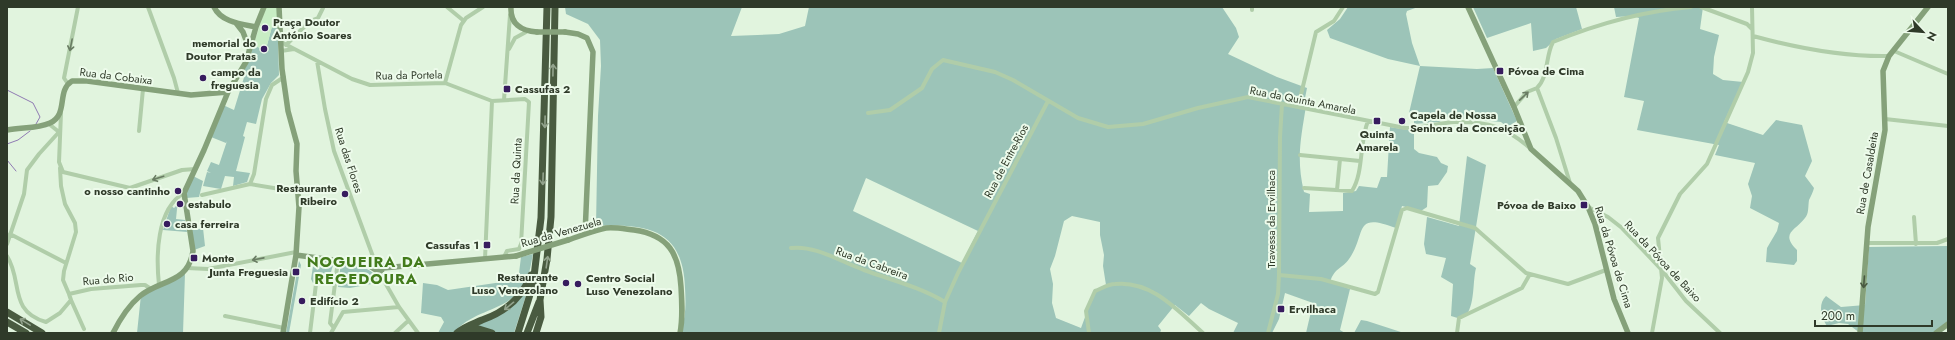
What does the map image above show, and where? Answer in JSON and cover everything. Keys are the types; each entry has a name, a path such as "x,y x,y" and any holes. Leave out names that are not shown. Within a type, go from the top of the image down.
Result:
{"highway":[{"path":"518,333 531,293 541,218 547,7"},
{"path":"528,333 540,300 547,259 551,217 555,7"},
{"path":"457,333 469,324 494,316 513,303 528,284 536,264"},
{"path":"536,333 541,317 540,300"},
{"path":"7,312 42,333"},
{"path":"7,322 26,333"},
{"path":"463,333 478,329 492,333"}],"street":[{"path":"68,84 64,78 78,7"},
{"path":"148,7 174,78 178,94"},
{"path":"113,333 130,306 151,289 177,278 187,268 193,251 184,193 228,92 246,62 250,49 249,39 243,27 217,13 214,7"},
{"path":"249,39 256,27 264,7"},
{"path":"225,316 284,331 296,254 298,192 296,144 288,110 284,77 284,49 280,42 279,7"},
{"path":"447,7 464,21"},
{"path":"446,83 461,25 483,7"},
{"path":"504,100 511,7"},
{"path":"1298,107 1316,32 1334,21 1343,7"},
{"name":"Rua da Póvoa de Cima","path":"1468,7 1514,107 1531,149 1578,191 1588,207 1595,224 1614,299 1628,333"},
{"path":"1514,107 1528,92 1537,88 1544,79 1548,50 1553,42 1607,22 1640,14 1691,7"},
{"path":"1701,7 1747,24 1752,30"},
{"path":"1652,333 1662,278 1658,238 1680,194 1707,164 1748,72 1753,53 1752,7"},
{"name":"Rua de Casaldeita","path":"1860,333 1868,227 1885,134 1882,76 1884,66 1889,56 1928,7"},
{"path":"284,49 310,21 318,18 323,8"},
{"path":"510,15 513,22 526,32"},
{"path":"509,34 513,28 519,26"},
{"path":"508,52 519,26"},
{"path":"243,27 256,27"},
{"path":"515,38 526,32 565,32 578,34 587,38 593,52 585,234"},
{"path":"1753,36 1834,53 1867,57 1889,56"},
{"name":"Rua da Portela","path":"284,49 294,49 352,79 370,85 446,83 492,101 504,100"},
{"path":"1894,51 1948,74"},
{"path":"868,113 890,110 922,88 932,70 943,60 995,72 1013,80 1048,101"},
{"name":"Rua das Flores","path":"317,61 334,151 372,263"},
{"path":"250,184 254,174 266,99 272,85 284,77"},
{"name":"Rua da Cobaixa","path":"61,113 63,94 68,84 72,81 80,80 191,95 228,92"},
{"path":"1537,88 1556,138 1570,184"},
{"path":"139,131 143,89"},
{"name":"Rua da Quinta Amarela","path":"1048,101 1078,118 1108,127 1143,124 1198,108 1248,97 1368,121 1419,128 1454,122 1491,125 1502,128 1516,136 1531,149"},
{"name":"Rua da Quinta","path":"504,100 525,99 529,102 521,244 519,249 507,251 504,258"},
{"path":"485,259 492,101"},
{"name":"Rua de Entre-Rios","path":"939,333 945,302 980,229 1048,101"},
{"name":"Travessa da Ervilhaca","path":"1268,333 1278,294 1280,275 1280,137 1282,104"},
{"path":"7,130 49,124 61,113"},
{"path":"61,113 59,132 61,186 66,204 75,223 76,232 66,263 63,280 70,294"},
{"path":"1885,119 1948,126"},
{"path":"1304,188 1352,191 1358,182 1363,133 1368,121"},
{"path":"49,124 59,132"},
{"path":"7,244 24,194 27,170 43,148 59,132"},
{"path":"1300,155 1360,161"},
{"path":"1337,190 1340,159"},
{"path":"60,168 63,172 130,188 182,170 195,169"},
{"path":"202,195 250,184 298,192"},
{"path":"158,285 157,272 160,236 169,208 176,197 184,193"},
{"name":"Rua da Póvoa de Baixo","path":"1588,207 1608,217 1622,228 1661,269 1686,301 1718,332"},
{"path":"1280,275 1321,279 1375,294 1378,292 1402,210 1407,208 1475,228 1526,273 1568,284 1606,270"},
{"path":"1914,217 1916,244"},
{"name":"Rua da Venezuela","path":"381,270 516,256 607,228 649,233 666,243 674,253 680,272 683,304 680,333"},
{"path":"10,234 66,263"},
{"path":"1867,243 1916,244 1939,242 1948,239"},
{"name":"Rua da Cabreira","path":"791,248 801,247 812,250 886,277 945,302"},
{"path":"187,268 208,270 296,254 372,263 381,270 399,306 408,321 418,333"},
{"path":"7,256 15,275 16,291 21,305 38,320 46,322 60,313 71,300"},
{"path":"334,328 330,323 338,260"},
{"path":"310,333 316,284 336,274"},
{"path":"1457,333 1459,318 1522,288 1530,274"},
{"path":"1089,333 1086,311 1095,291 1114,284 1136,284 1167,300 1203,333"},
{"name":"Rua do Rio","path":"84,328 71,300 70,294 91,289 141,285 151,289"},
{"path":"331,333 343,312 399,306"},
{"path":"396,333 408,321"},
{"path":"1936,333 1948,324"}],"shaded area":[{"name":"Praça Doutor António Soares","path":"266,7 277,7 278,28 272,27 266,49 253,46"},
{"path":"277,7 279,75 271,83 262,99 256,124 247,122 243,136 245,137 236,171 250,173 247,182 233,186 234,177 225,176 221,189 203,186 207,172 211,173 207,171 211,162 219,165 227,141 226,143 211,137 223,105 234,110 246,71 244,70 250,59 253,46 266,49"},
{"path":"565,7 742,7 731,36 779,34 805,26 809,7 1222,7 1236,28 1239,37 1228,54 1277,77 1307,88 1304,103 1306,106 1300,149 1300,169 1304,192 1310,194 1309,212 1343,211 1343,193 1356,191 1359,186 1377,188 1381,177 1387,177 1390,127 1414,131 1414,149 1419,153 1437,157 1441,163 1448,166 1447,172 1438,185 1428,186 1427,207 1421,211 1402,206 1396,228 1382,223 1373,222 1367,224 1363,228 1349,259 1334,273 1330,282 1350,289 1340,330 1345,333 1306,333 1313,303 1285,293 1279,319 1272,333 1233,333 1238,323 1209,309 1201,303 1189,316 1175,305 1158,326 1161,330 1160,333 680,333 685,305 683,268 677,253 669,241 646,229 631,226 596,226 598,116 601,66 600,40 588,24 566,14","holes":["866,178 978,231 962,263 853,211","1072,216 1100,222 1100,235 1104,255 1103,266 1106,285 1094,293 1081,328 1056,318 1052,303 1053,284 1050,269 1064,221"]},
{"path":"1348,7 1418,7 1407,11 1406,14 1412,43 1420,66 1388,59 1330,38 1327,30 1340,19"},
{"path":"1473,7 1576,7 1582,29 1556,39 1546,48 1533,51 1531,23 1487,38"},
{"path":"1614,7 1703,7 1700,29 1719,35 1714,57 1713,74 1723,80 1743,82 1724,122 1763,135 1776,120 1802,125 1812,161 1805,176 1814,188 1809,200 1808,212 1806,216 1789,236 1792,244 1797,250 1797,261 1794,265 1766,262 1767,248 1777,231 1779,223 1750,208 1752,196 1748,184 1755,163 1715,155 1719,145 1637,130 1644,101 1624,97 1639,18 1633,16 1616,17"},
{"path":"1420,66 1477,69 1493,68 1517,121 1507,127 1501,122 1448,117 1439,122 1414,124 1414,114 1409,113"},
{"path":"1467,156 1486,165 1470,264 1476,268 1473,296 1469,310 1461,319 1451,316 1453,284 1441,277 1446,258 1426,254 1424,244 1427,217 1459,226"},
{"path":"193,176 203,181 199,197 186,198 186,192"},
{"path":"178,199 176,219 185,220 187,232 163,230 171,206 174,208 177,205"},
{"path":"203,228 205,246 194,250 192,230"},
{"path":"1948,246 1948,323 1935,333 1860,333 1848,324 1839,323 1827,326 1821,311 1823,300 1826,296 1841,307 1865,305 1869,247"},
{"path":"533,254 526,281 520,291 512,299 471,319 454,333 438,333 444,322 441,317 421,313 423,283 437,285 448,290 509,281 519,273 521,257"},
{"path":"314,260 334,262 331,272 313,283 311,279"},
{"path":"299,261 301,265 289,333 286,333"},
{"path":"341,262 364,268 373,273 382,282 350,288 338,287"},
{"path":"185,274 183,333 137,333 141,295"},
{"path":"529,286 514,333 496,333 475,326 496,316"},
{"path":"1361,320 1367,321 1404,333 1354,333"}],"waterway":[{"path":"7,90 33,103 40,117 36,124"},
{"path":"7,144 18,140 30,131"},
{"path":"7,160 16,171"}],"place":[{"name":"Praça Doutor António Soares","path":"265,28"},
{"name":"memorial do Doutor Pratas","path":"264,49"},
{"name":"Póvoa de Cima","path":"1500,71"},
{"name":"campo da freguesia","path":"203,78"},
{"name":"Cassufas 2","path":"507,89"},
{"name":"Quinta Amarela","path":"1377,121"},
{"name":"Capela de Nossa Senhora da Conceição","path":"1402,121"},
{"name":"o nosso cantinho","path":"178,191"},
{"name":"Restaurante Ribeiro","path":"345,194"},
{"name":"estabulo","path":"180,204"},
{"name":"Póvoa de Baixo","path":"1584,205"},
{"name":"casa ferreira","path":"167,224"},
{"name":"Cassufas 1","path":"487,245"},
{"name":"Monte","path":"194,258"},
{"name":"Junta Freguesia","path":"296,272"},
{"name":"Restaurante Luso Venezolano","path":"566,283"},
{"name":"Centro Social Luso Venezolano","path":"578,284"},
{"name":"Edifício 2","path":"302,301"},
{"name":"Ervilhaca","path":"1281,309"}],"district":[{"name":"NOGUEIRA DA REGEDOURA","path":"366,270"}]}
